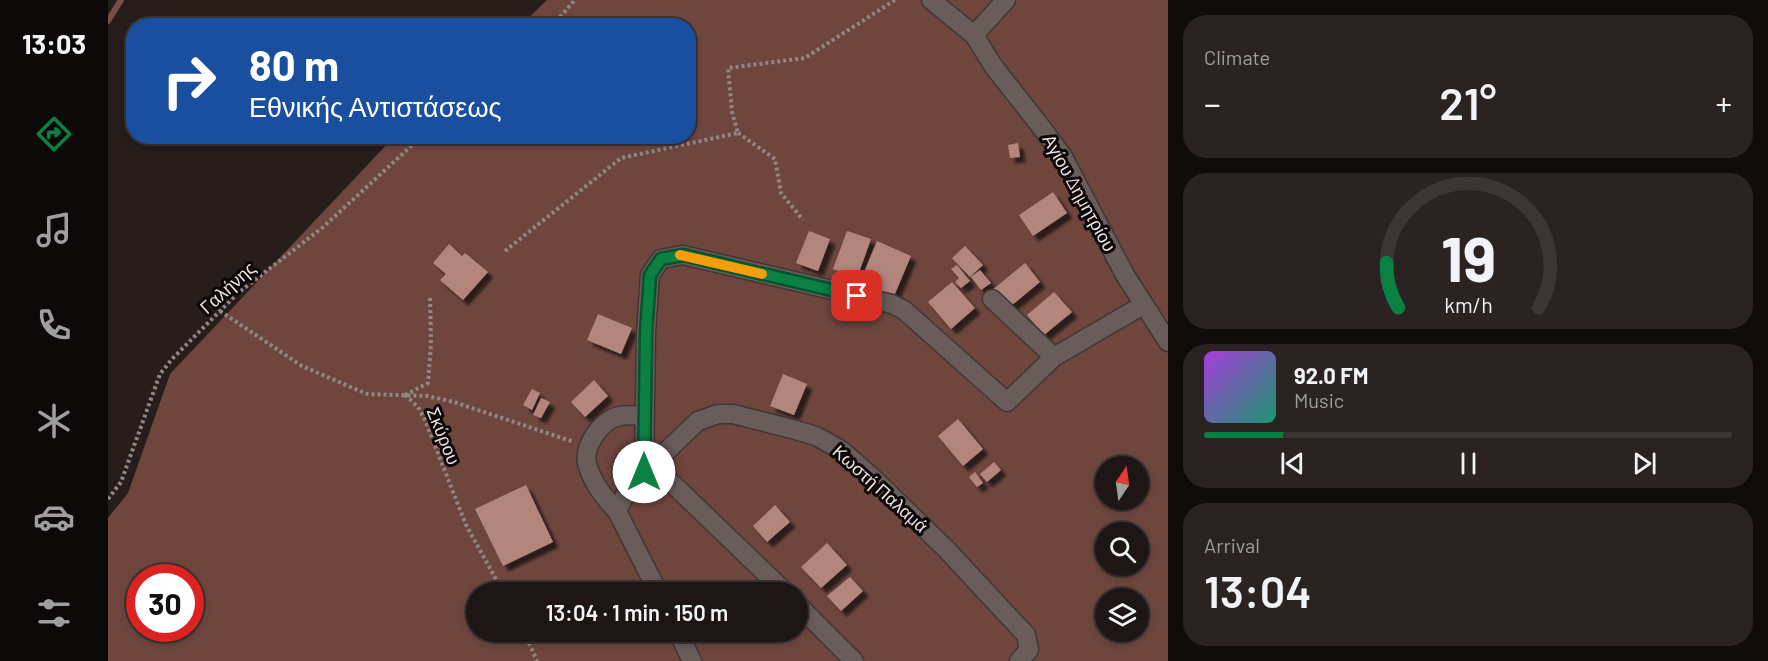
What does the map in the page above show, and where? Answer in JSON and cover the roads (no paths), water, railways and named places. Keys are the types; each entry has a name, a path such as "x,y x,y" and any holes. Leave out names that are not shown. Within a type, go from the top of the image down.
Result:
{"street":[{"name":"Αγίου Δημητρίου","path":"931,0 974,35 994,68 1019,96 1063,158 1143,305 1168,342"},
{"path":"974,35 1006,0"},
{"path":"774,582 648,468 644,416 650,275 661,259 683,255 892,304 904,310 1007,402 1054,357 1143,305"},
{"path":"992,299 1054,357"},
{"name":"Κωστή Παλαμά","path":"648,468 698,421 718,414 754,418 816,436 841,450 892,495 1026,635 1030,645 1020,660"},
{"path":"644,416 618,416 600,429 588,447 587,465 600,492 616,511 653,582"},
{"path":"616,511 623,495 648,468"},
{"path":"808,615 854,661"},
{"path":"683,642 692,661"}],"waterway":[{"path":"108,21 121,0"}]}
